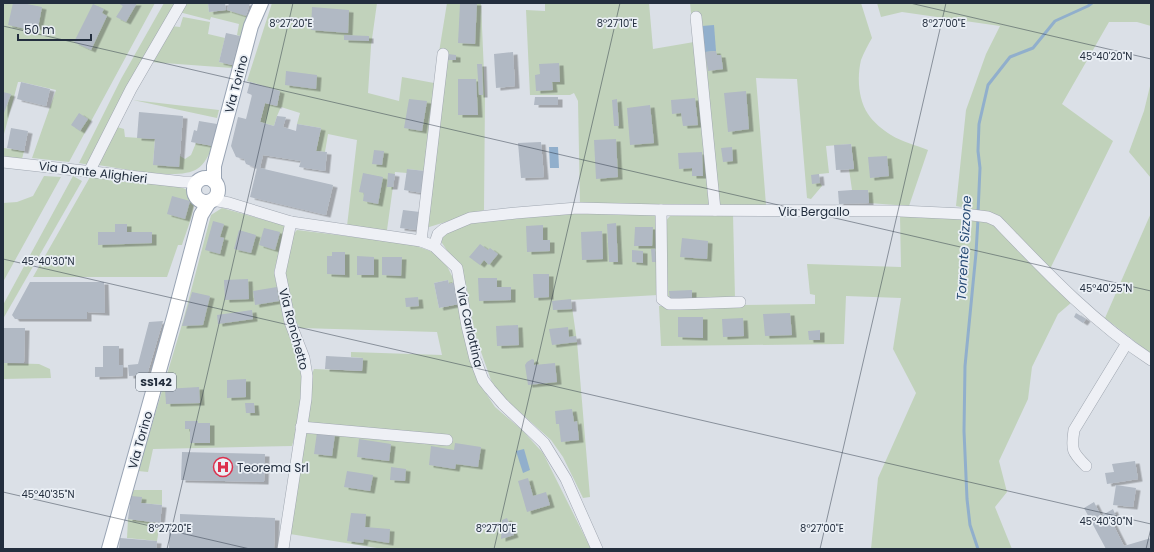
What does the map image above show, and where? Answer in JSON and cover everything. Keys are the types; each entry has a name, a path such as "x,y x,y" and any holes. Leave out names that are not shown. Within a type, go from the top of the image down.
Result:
{"main road":[{"name":"Via Torino","path":"109,549 172,324 201,215 206,190 214,166 251,26 261,3"}],"street":[{"path":"89,172 132,89 181,3"},
{"path":"696,17 715,210"},
{"path":"420,241 443,54"},
{"name":"Via Dante Alighieri","path":"3,162 183,182 206,190"},
{"path":"206,190 228,203 291,222"},
{"name":"Via Bergallo","path":"434,246 438,234 444,229 470,218 577,208 661,210 900,211 964,214 988,217 997,221 1040,267 1075,301 1127,343 1151,360"},
{"path":"661,210 662,299 669,304 740,302"},
{"name":"Via Carlottina","path":"291,222 420,241 434,246 457,268 467,326 475,359 483,380 503,404 544,443 566,478 596,549"},
{"name":"Via Ronchetto","path":"283,549 306,399 307,376 304,358 290,322 280,273 291,222"},
{"path":"1086,466 1076,456 1072,445 1074,430 1127,343"},
{"path":"301,428 447,440"}],"green space":[{"path":"3,3 155,3 69,162 32,158 56,90 21,82 18,82 4,134 4,148 24,151 22,159 3,157"},
{"path":"164,3 178,3 89,165 79,163 121,79"},
{"path":"186,3 208,3 209,12 227,10 250,16 240,47 237,46 240,36 237,35 239,24 211,17 210,20 179,12"},
{"path":"272,3 377,3 371,46 368,93 399,101 402,77 434,83 447,3 481,3 485,97 484,210 426,228 425,171 407,169 407,173 395,172 387,230 370,230 347,226 357,140 328,134 325,152 316,151 321,128 297,124 300,113 281,107 274,126 260,122 265,103 277,106 280,91 247,81"},
{"path":"545,3 649,3 653,49 694,42 690,3 861,3 872,38 861,60 859,88 862,102 868,114 878,126 900,140 928,150 909,206 869,203 868,190 852,190 849,169 854,168 851,144 826,146 829,173 819,174 820,183 822,186 811,199 807,198 797,79 756,78 766,205 580,205 578,101 574,93 570,95 530,95 526,10 545,11"},
{"path":"877,3 1151,3 1151,26 1137,22 1109,22 1062,104 1113,141 1050,269 998,215 956,206 966,110 986,54 1000,26 902,12 881,17"},
{"path":"183,17 210,22 208,34 225,38 219,62 232,65 232,68 150,62 171,26 180,27"},
{"path":"1151,82 1151,178 1129,152 1144,111"},
{"path":"133,100 219,110 217,118"},
{"path":"117,127 124,129 125,137 155,139 153,165 180,156 185,159 191,155 196,143 213,146 206,159 197,169 177,174 149,173 98,165"},
{"path":"44,176 61,177 3,282 3,203 17,202 33,196"},
{"path":"73,176 82,181 3,319 3,305"},
{"path":"90,177 177,186 190,192 193,196 194,206 182,245 178,245 167,277 33,277"},
{"path":"222,208 286,226 274,272 284,322 300,362 303,380 297,428 292,446 153,449 148,472 138,471 183,321 211,215"},
{"path":"587,213 658,215 658,295 571,300 577,342 590,497 583,498 563,457 551,440 503,397 492,383 474,332 466,285 459,268 442,243 441,239 445,233 469,221"},
{"path":"1151,213 1151,354 1105,318"},
{"path":"733,214 735,298 670,300 667,296 665,222 670,216"},
{"path":"900,216 969,219 991,223 1072,302 1058,314 1032,367 1028,399 999,461 1007,492 995,507 1012,549 871,549 878,478 916,393 893,349 901,298 846,296 844,344 661,346 659,306 815,304 815,295 810,294 807,264 901,267"},
{"path":"297,230 411,244 433,252 443,258 455,282 449,284 448,280 434,283 439,308 459,304 479,383 495,407 522,430 543,453 591,549 383,549 290,534 310,401 312,374 314,369 362,371 363,358 351,357 351,352 442,355 437,332 300,328 292,316 285,277 292,235"},
{"path":"3,363 39,364 50,369 51,378 3,379"},
{"path":"134,490 162,490 162,505 141,503 131,496"},
{"path":"128,519 160,523 157,541 127,538"}],"water":[{"path":"714,25 716,51 705,52 702,26"},
{"path":"549,147 558,147 559,168 550,168"},
{"path":"524,449 530,470 523,473 516,451"}],"building":[{"path":"13,3 22,3 42,7 38,28 27,25 26,29 8,25"},
{"path":"118,3 137,3 126,22 116,17 123,6"},
{"path":"208,3 225,3 226,10 209,12"},
{"path":"229,3 250,3 246,16 227,10"},
{"path":"460,3 477,3 475,44 458,43"},
{"path":"93,4 104,9 102,13 107,16 91,50 74,42"},
{"path":"312,7 349,10 348,33 311,30"},
{"path":"226,33 240,36 232,65 219,62"},
{"path":"344,35 369,36 369,41 344,40"},
{"path":"716,51 717,55 721,55 723,69 708,71 705,52"},
{"path":"513,52 515,86 496,88 494,54"},
{"path":"448,54 456,55 456,60 448,60"},
{"path":"559,63 560,82 552,82 553,90 536,91 535,75 540,74 539,64"},
{"path":"477,64 482,64 483,95 479,95"},
{"path":"286,71 317,75 316,89 285,85"},
{"path":"458,79 476,79 478,115 458,115"},
{"path":"21,82 50,89 46,106 17,99"},
{"path":"250,82 280,91 277,106 265,103 260,122 274,126 277,116 286,117 283,127 296,131 297,124 321,128 316,151 327,152 325,171 299,167 301,161 263,155 260,168 333,185 326,215 250,197 257,168 246,164 244,159 236,157 231,146 238,117 246,119 252,95 247,93"},
{"path":"746,91 749,129 728,132 724,93"},
{"path":"3,92 11,94 3,116"},
{"path":"535,97 558,97 558,105 534,105"},
{"path":"695,98 698,125 683,126 681,113 672,114 671,100"},
{"path":"409,99 427,101 422,131 404,128"},
{"path":"617,99 619,126 614,126 612,100"},
{"path":"650,105 654,143 630,145 627,108"},
{"path":"139,112 183,116 179,167 153,165 155,139 137,138"},
{"path":"79,113 88,119 80,131 71,125"},
{"path":"199,121 217,124 213,146 191,142 194,130 197,131"},
{"path":"11,128 28,131 24,151 7,148"},
{"path":"616,139 618,177 596,179 594,140"},
{"path":"541,142 544,177 521,178 518,143"},
{"path":"851,144 854,169 836,170 834,145"},
{"path":"732,147 733,161 723,162 721,148"},
{"path":"374,150 384,151 382,165 372,164"},
{"path":"702,152 703,176 692,176 692,168 679,169 678,153"},
{"path":"887,156 889,176 870,178 868,157"},
{"path":"407,169 425,171 422,193 404,190"},
{"path":"363,173 383,177 378,204 363,201 364,193 359,192"},
{"path":"388,173 395,174 393,187 387,187"},
{"path":"819,174 820,183 812,184 811,175"},
{"path":"868,190 869,203 839,204 838,191"},
{"path":"172,196 190,201 185,219 167,214"},
{"path":"403,210 420,212 417,230 400,228"},
{"path":"213,221 224,224 220,237 224,238 220,254 205,250"},
{"path":"616,223 618,262 609,262 607,224"},
{"path":"115,224 127,224 127,232 152,232 152,243 98,245 98,232 115,232"},
{"path":"543,225 543,240 550,240 550,251 527,252 526,226"},
{"path":"635,227 653,227 652,246 634,246"},
{"path":"264,228 280,232 275,250 259,245"},
{"path":"239,230 256,235 251,253 234,249"},
{"path":"602,231 603,259 582,260 581,232"},
{"path":"682,238 708,241 707,259 680,257"},
{"path":"480,244 488,250 490,248 498,254 489,265 484,260 480,265 469,257"},
{"path":"651,249 655,249 656,262 652,262"},
{"path":"632,250 643,251 643,263 632,262"},
{"path":"332,252 345,252 345,275 327,274 327,256 332,256"},
{"path":"357,256 374,257 374,275 357,275"},
{"path":"382,257 402,257 401,276 382,275"},
{"path":"533,274 549,274 549,297 534,298"},
{"path":"478,278 497,278 497,287 511,287 511,300 479,301"},
{"path":"248,279 249,299 225,300 224,280"},
{"path":"448,280 449,284 455,282 459,304 439,308 434,283"},
{"path":"30,282 104,282 105,313 87,312 87,319 15,319 12,315"},
{"path":"277,287 279,301 255,305 253,291"},
{"path":"692,290 692,299 670,300 669,291"},
{"path":"192,292 210,296 203,325 182,326"},
{"path":"418,297 419,306 406,307 405,298"},
{"path":"571,299 572,309 553,310 552,301"},
{"path":"252,310 253,319 218,324 217,315"},
{"path":"790,313 792,335 765,336 763,314"},
{"path":"1076,313 1086,319 1083,323 1074,317"},
{"path":"678,317 703,317 703,338 678,337"},
{"path":"743,318 744,336 723,337 722,319"},
{"path":"163,321 147,375 129,376 128,365 138,364 149,322"},
{"path":"518,325 519,345 497,346 496,326"},
{"path":"568,327 569,337 576,336 577,342 552,345 549,329"},
{"path":"3,328 25,328 24,363 3,363"},
{"path":"820,330 820,340 809,340 808,331"},
{"path":"103,346 119,346 119,365 123,365 123,376 95,377 95,367 103,367"},
{"path":"326,356 363,358 362,371 325,369"},
{"path":"532,359 534,360 534,365 555,363 557,382 528,385 525,365"},
{"path":"246,379 246,397 227,398 227,380"},
{"path":"199,387 200,403 166,404 165,389"},
{"path":"245,403 254,403 255,413 246,413"},
{"path":"572,409 574,422 577,421 579,440 561,442 559,424 556,424 555,411"},
{"path":"185,421 210,423 210,443 190,443 190,429 185,429"},
{"path":"317,432 335,434 332,456 314,454"},
{"path":"359,439 391,444 389,461 357,457"},
{"path":"455,443 481,447 478,467 456,464 455,469 429,465 431,446 454,450"},
{"name":"Teorema Srl","path":"182,452 265,454 264,482 181,480"},
{"path":"1135,461 1138,479 1107,484 1105,473 1114,472 1112,464"},
{"path":"391,467 406,469 405,481 390,480"},
{"path":"347,471 373,475 370,491 344,487"},
{"path":"528,478 533,496 546,492 550,505 527,512 518,481"},
{"path":"1116,485 1136,488 1133,507 1113,505"},
{"path":"131,496 142,497 141,503 162,505 160,523 128,519"},
{"path":"1094,502 1101,516 1113,509 1118,521 1113,524 1124,546 1151,538 1151,549 1106,549 1084,508"},
{"path":"351,513 366,514 365,527 390,529 389,543 364,539 363,543 347,541"},
{"path":"180,514 275,518 274,549 169,549 169,529 180,529"},
{"path":"507,518 514,535 501,539 502,520"},
{"path":"120,538 157,541 156,549 119,549"}],"waterway":[{"name":"Torrente Sizzone","path":"978,213 980,168 978,151 979,124 988,85 1010,57 1033,48 1055,21 1092,3"},
{"name":"Torrente Sizzone","path":"978,219 965,366 964,431 967,499 970,525 978,549"}],"place":[{"name":"Teorema Srl","path":"223,467"}]}
